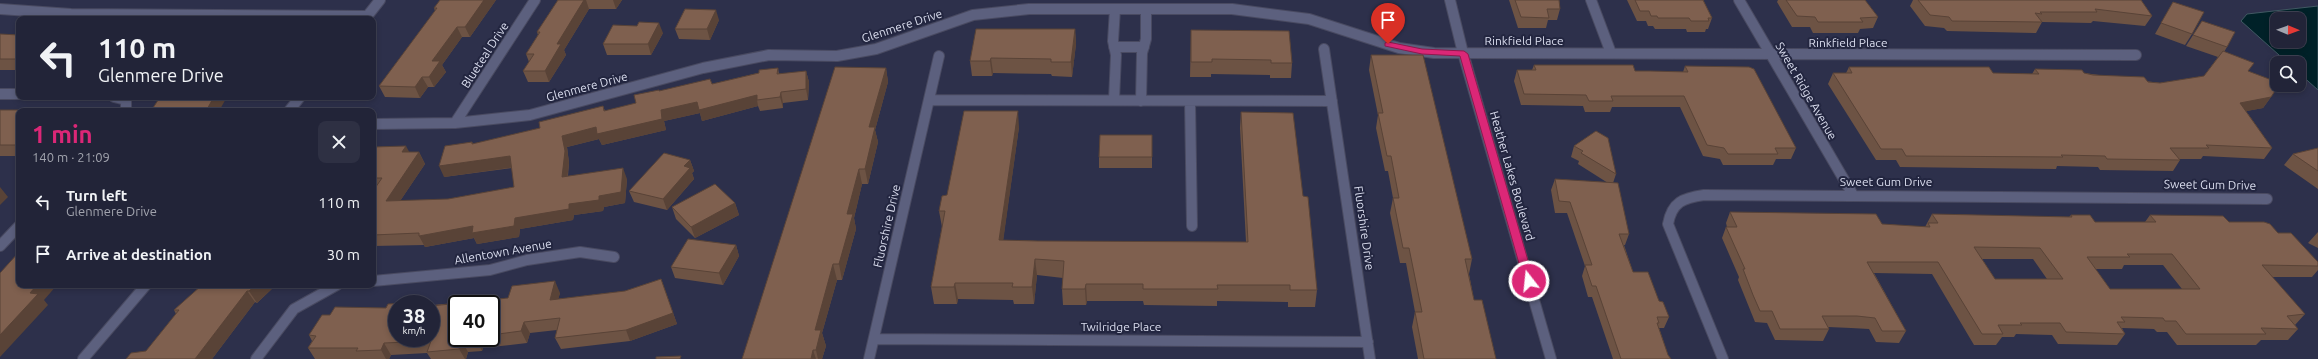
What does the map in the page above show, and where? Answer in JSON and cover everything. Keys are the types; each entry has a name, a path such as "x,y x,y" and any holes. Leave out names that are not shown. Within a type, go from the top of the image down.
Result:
{"street":[{"path":"367,16 380,0"},
{"name":"Blueteal Drive","path":"455,123 536,0"},
{"name":"Heather Lakes Boulevard","path":"1450,0 1551,359"},
{"path":"1591,0 1611,53"},
{"name":"Sweet Ridge Avenue","path":"1739,0 1853,195"},
{"path":"0,9 71,14 268,16"},
{"name":"Glenmere Drive","path":"376,124 455,123 530,115 703,68 769,55 837,56 876,49 973,15 1029,9 1232,9 1309,19 1410,50 1464,54"},
{"path":"1114,100 1116,55 1113,41 1115,9"},
{"path":"1141,100 1146,9"},
{"path":"1114,48 1144,47"},
{"name":"Fluorshire Drive","path":"1324,49 1370,359"},
{"name":"Rinkfield Place","path":"1464,54 1611,53 1771,55 2136,55"},
{"name":"Fluorshire Drive","path":"869,359 940,56"},
{"path":"0,94 16,94"},
{"path":"291,108 297,100"},
{"path":"929,100 1332,101"},
{"path":"1190,101 1192,226"},
{"name":"Sweet Gum Drive","path":"1723,359 1668,224 1670,212 1676,203 1687,197 1704,195 1853,195 2267,199"},
{"path":"0,246 16,229"},
{"name":"Allentown Avenue","path":"376,281 421,278 490,270 527,260 580,252 614,257"},
{"path":"83,359 143,288"},
{"path":"256,359 294,309 332,288"},
{"name":"Twilridge Place","path":"874,339 1368,342"}],"shaded area":[{"path":"2318,6 2318,90 2306,79 2306,56 2280,56 2271,48 2306,48 2306,12 2270,12 2270,47 2241,21 2247,14"}],"building":[{"path":"440,0 484,0 465,27 457,27 432,61 440,61 429,77 422,77 415,87 379,86 437,8 434,8"},
{"path":"558,0 584,0 557,44 561,44 545,71 523,71 534,54 526,54 540,32 537,32"},
{"path":"1515,0 1559,0 1560,9 1547,9 1549,18 1521,17"},
{"path":"1635,0 1703,0 1712,18 1708,18 1709,21 1691,21 1689,18 1658,18 1657,16 1651,16 1649,11 1640,11"},
{"path":"1786,0 1865,0 1878,17 1860,18 1863,22 1818,22 1815,17 1797,16"},
{"path":"1918,0 2141,0 2152,16 2095,9 2097,12 2035,13 2042,22 1952,21 1949,17 1930,15"},
{"path":"2173,2 2204,12 2192,34 2161,23"},
{"path":"685,9 716,10 707,29 675,29"},
{"path":"2202,21 2235,32 2227,47 2193,35"},
{"path":"639,22 659,23 648,44 603,44 613,25 637,26"},
{"path":"976,29 1075,29 1071,62 1051,62 1051,59 991,58 990,61 970,61"},
{"path":"1191,30 1289,31 1292,63 1271,63 1271,60 1212,59 1212,62 1191,62"},
{"path":"0,34 16,35 16,59 0,59"},
{"path":"2223,51 2254,63 2248,71 2270,79 2270,92 2274,92 2271,97 2240,103 2272,148 2206,145 2209,148 2170,148 2180,160 2107,159 2105,156 2061,155 2063,157 1906,156 1902,149 1881,149 1833,73 1852,73 1849,67 1989,67 1993,73 2039,74 2035,69 2082,70 2084,73 2093,75 2144,77 2148,82 2160,83 2204,76"},
{"path":"1371,55 1423,55 1472,259 1465,259 1474,300 1482,300 1496,359 1424,359 1415,312 1422,312 1409,248 1403,248 1393,198 1399,198 1391,156 1387,156 1378,113 1383,113"},
{"path":"1534,65 1633,65 1635,71 1688,72 1685,66 1749,67 1754,69 1796,148 1775,148 1778,154 1728,154 1724,148 1707,145 1684,96 1611,96 1613,101 1589,101 1586,95 1524,94 1517,70 1536,70"},
{"path":"835,67 886,68 869,127 875,127 865,169 859,169 847,214 853,214 839,264 833,264 815,330 821,330 816,350 813,350 811,359 742,359"},
{"path":"778,68 777,74 806,71 806,89 781,92 780,97 757,100 757,95 699,110 697,102 661,110 662,119 597,134 596,127 562,136 565,151 562,177 623,168 621,192 599,196 599,200 569,204 569,209 515,218 514,226 472,233 473,226 419,236 419,233 376,235 376,187 382,178 376,178 376,147 406,146 402,152 419,152 386,201 448,199 514,187 510,156 439,166 445,146 472,142 472,144 540,128 539,122 603,106 604,111 636,103 634,95 659,91 710,79 712,84 759,73 759,70"},
{"path":"158,100 212,100 208,108 153,108"},
{"path":"0,110 16,110 16,145 0,145"},
{"path":"964,111 1018,111 999,240 1038,241 1248,242 1241,112 1293,113 1303,196 1308,197 1317,290 1290,290 1290,285 1217,285 1218,289 1143,289 1143,284 1086,284 1085,289 1062,289 1064,261 1035,259 1032,287 1012,287 1013,283 955,283 954,287 931,287 945,211 939,211 942,196 947,195"},
{"path":"1596,131 1608,138 1616,174 1581,153 1583,151 1574,146"},
{"path":"1100,135 1152,135 1152,157 1099,157"},
{"path":"2318,148 2318,171 2293,154"},
{"path":"664,153 690,160 684,166 690,168 663,199 629,191"},
{"path":"1555,179 1618,183 1629,234 1619,234 1633,272 1648,272 1659,301 1663,302 1669,317 1657,317 1659,323 1657,323 1668,355 1671,359 1621,359 1596,286 1592,286 1585,265 1592,265 1570,202 1559,201"},
{"path":"715,184 735,203 691,227 672,207"},
{"path":"1730,212 1876,214 1882,224 1930,227 1928,223 1938,223 1932,214 2072,217 2071,215 2090,215 2095,222 2156,222 2150,215 2223,216 2229,222 2264,222 2270,224 2278,233 2291,233 2318,262 2318,266 2262,265 2305,314 2287,316 2298,329 2261,328 2266,334 2186,334 2176,321 2165,321 2163,318 2121,317 2125,322 2117,322 2125,334 2066,332 2060,323 2020,323 2022,325 1998,325 2003,334 1982,334 1938,262 1867,262 1906,331 1882,331 1875,318 1857,316 1822,316 1829,329 1780,329 1772,311 1760,311 1753,295 1743,269 1745,269 1726,227 1737,227","holes":["1974,247 2040,248 2063,279 1995,279","2127,254 2172,254 2200,289 2110,289 2087,257 2130,257"]},
{"path":"688,239 736,245 719,273 671,267"},
{"path":"16,255 16,288 34,288 30,293 38,294 0,335 0,273"},
{"path":"661,279 673,313 626,330 555,338 560,318 524,322 521,331 500,334 500,299 508,298 512,286 555,281 550,300 625,291"},
{"path":"199,288 252,288 247,291 195,359 126,359 131,353 146,351 179,310 174,310"},
{"path":"388,304 388,343 384,343 381,350 356,351 358,348 308,348 316,336 309,335 322,315 330,315 335,307 386,308"},
{"path":"448,304 448,347 460,347 459,349 427,352 429,347 440,347 440,305"},
{"path":"681,356 680,359 656,359 656,357"}],"route":[{"path":"1388,44 1422,52 1464,54 1529,281"}]}
